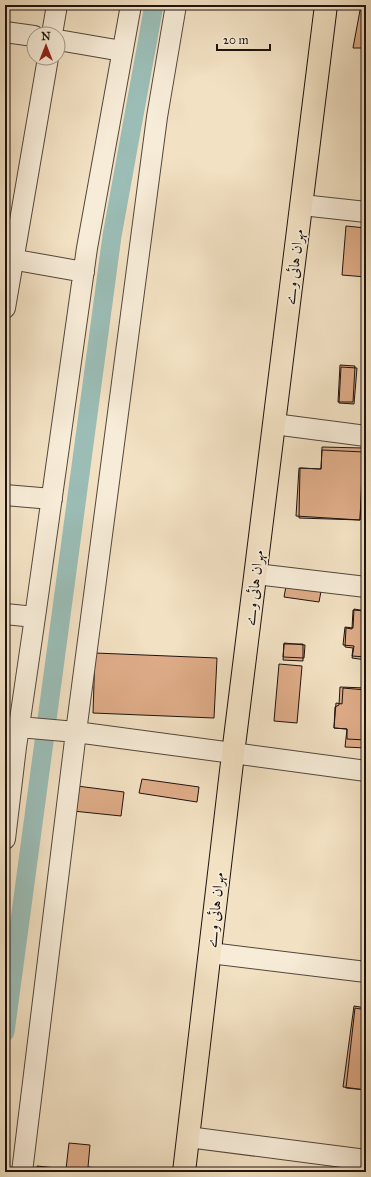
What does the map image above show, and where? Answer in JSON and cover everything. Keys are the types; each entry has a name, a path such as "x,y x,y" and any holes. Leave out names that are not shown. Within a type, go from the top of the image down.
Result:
{"main road":[{"name":"مہران ہائی وے","path":"184,1172 233,754 326,5"}],"street":[{"path":"53,26 57,5"},
{"path":"5,839 10,745 24,728 36,617 84,272 131,5"},
{"path":"22,1172 68,732 157,117 176,5"},
{"path":"5,32 26,35"},
{"path":"66,41 122,51"},
{"path":"5,308 9,258 46,66"},
{"path":"302,205 366,212"},
{"path":"9,258 84,272"},
{"path":"274,424 366,436"},
{"path":"5,495 52,499"},
{"path":"256,574 366,586"},
{"path":"5,614 36,617"},
{"path":"24,728 68,732 366,771"},
{"path":"210,953 366,972"},
{"path":"188,1137 366,1160"}],"building":[{"path":"361,5 366,5 366,48 353,48"},
{"path":"346,226 366,228 366,277 342,275"},
{"path":"340,365 355,366 353,402 338,402"},
{"path":"341,367 357,368 354,404 339,403"},
{"path":"322,447 363,448 360,520 299,518 300,468 321,469"},
{"path":"322,450 364,452 360,520 296,516 299,468 321,469"},
{"path":"287,581 322,586 319,602 284,597"},
{"path":"354,609 366,611 366,660 352,658 354,646 343,645 345,627 353,628"},
{"path":"353,610 366,611 366,657 352,656 353,648 345,647 346,628 352,629"},
{"path":"284,643 305,645 304,658 283,657"},
{"path":"284,644 303,644 303,661 283,660"},
{"path":"95,653 217,658 214,718 93,713"},
{"path":"279,664 302,666 297,723 274,721"},
{"path":"340,687 366,688 366,740 347,739 347,729 334,728 335,707 339,705"},
{"path":"343,688 366,690 366,748 345,747 347,729 334,728 336,703 342,704"},
{"path":"142,779 199,787 197,802 139,793"},
{"path":"77,786 124,792 121,816 73,811"},
{"path":"354,1006 366,1008 366,1090 343,1087"},
{"path":"355,1008 366,1010 366,1090 346,1088"},
{"path":"69,1143 90,1145 88,1167 130,1172 36,1172 37,1166 66,1169"}],"waterway":[{"path":"5,1032 112,236 154,5"}]}
